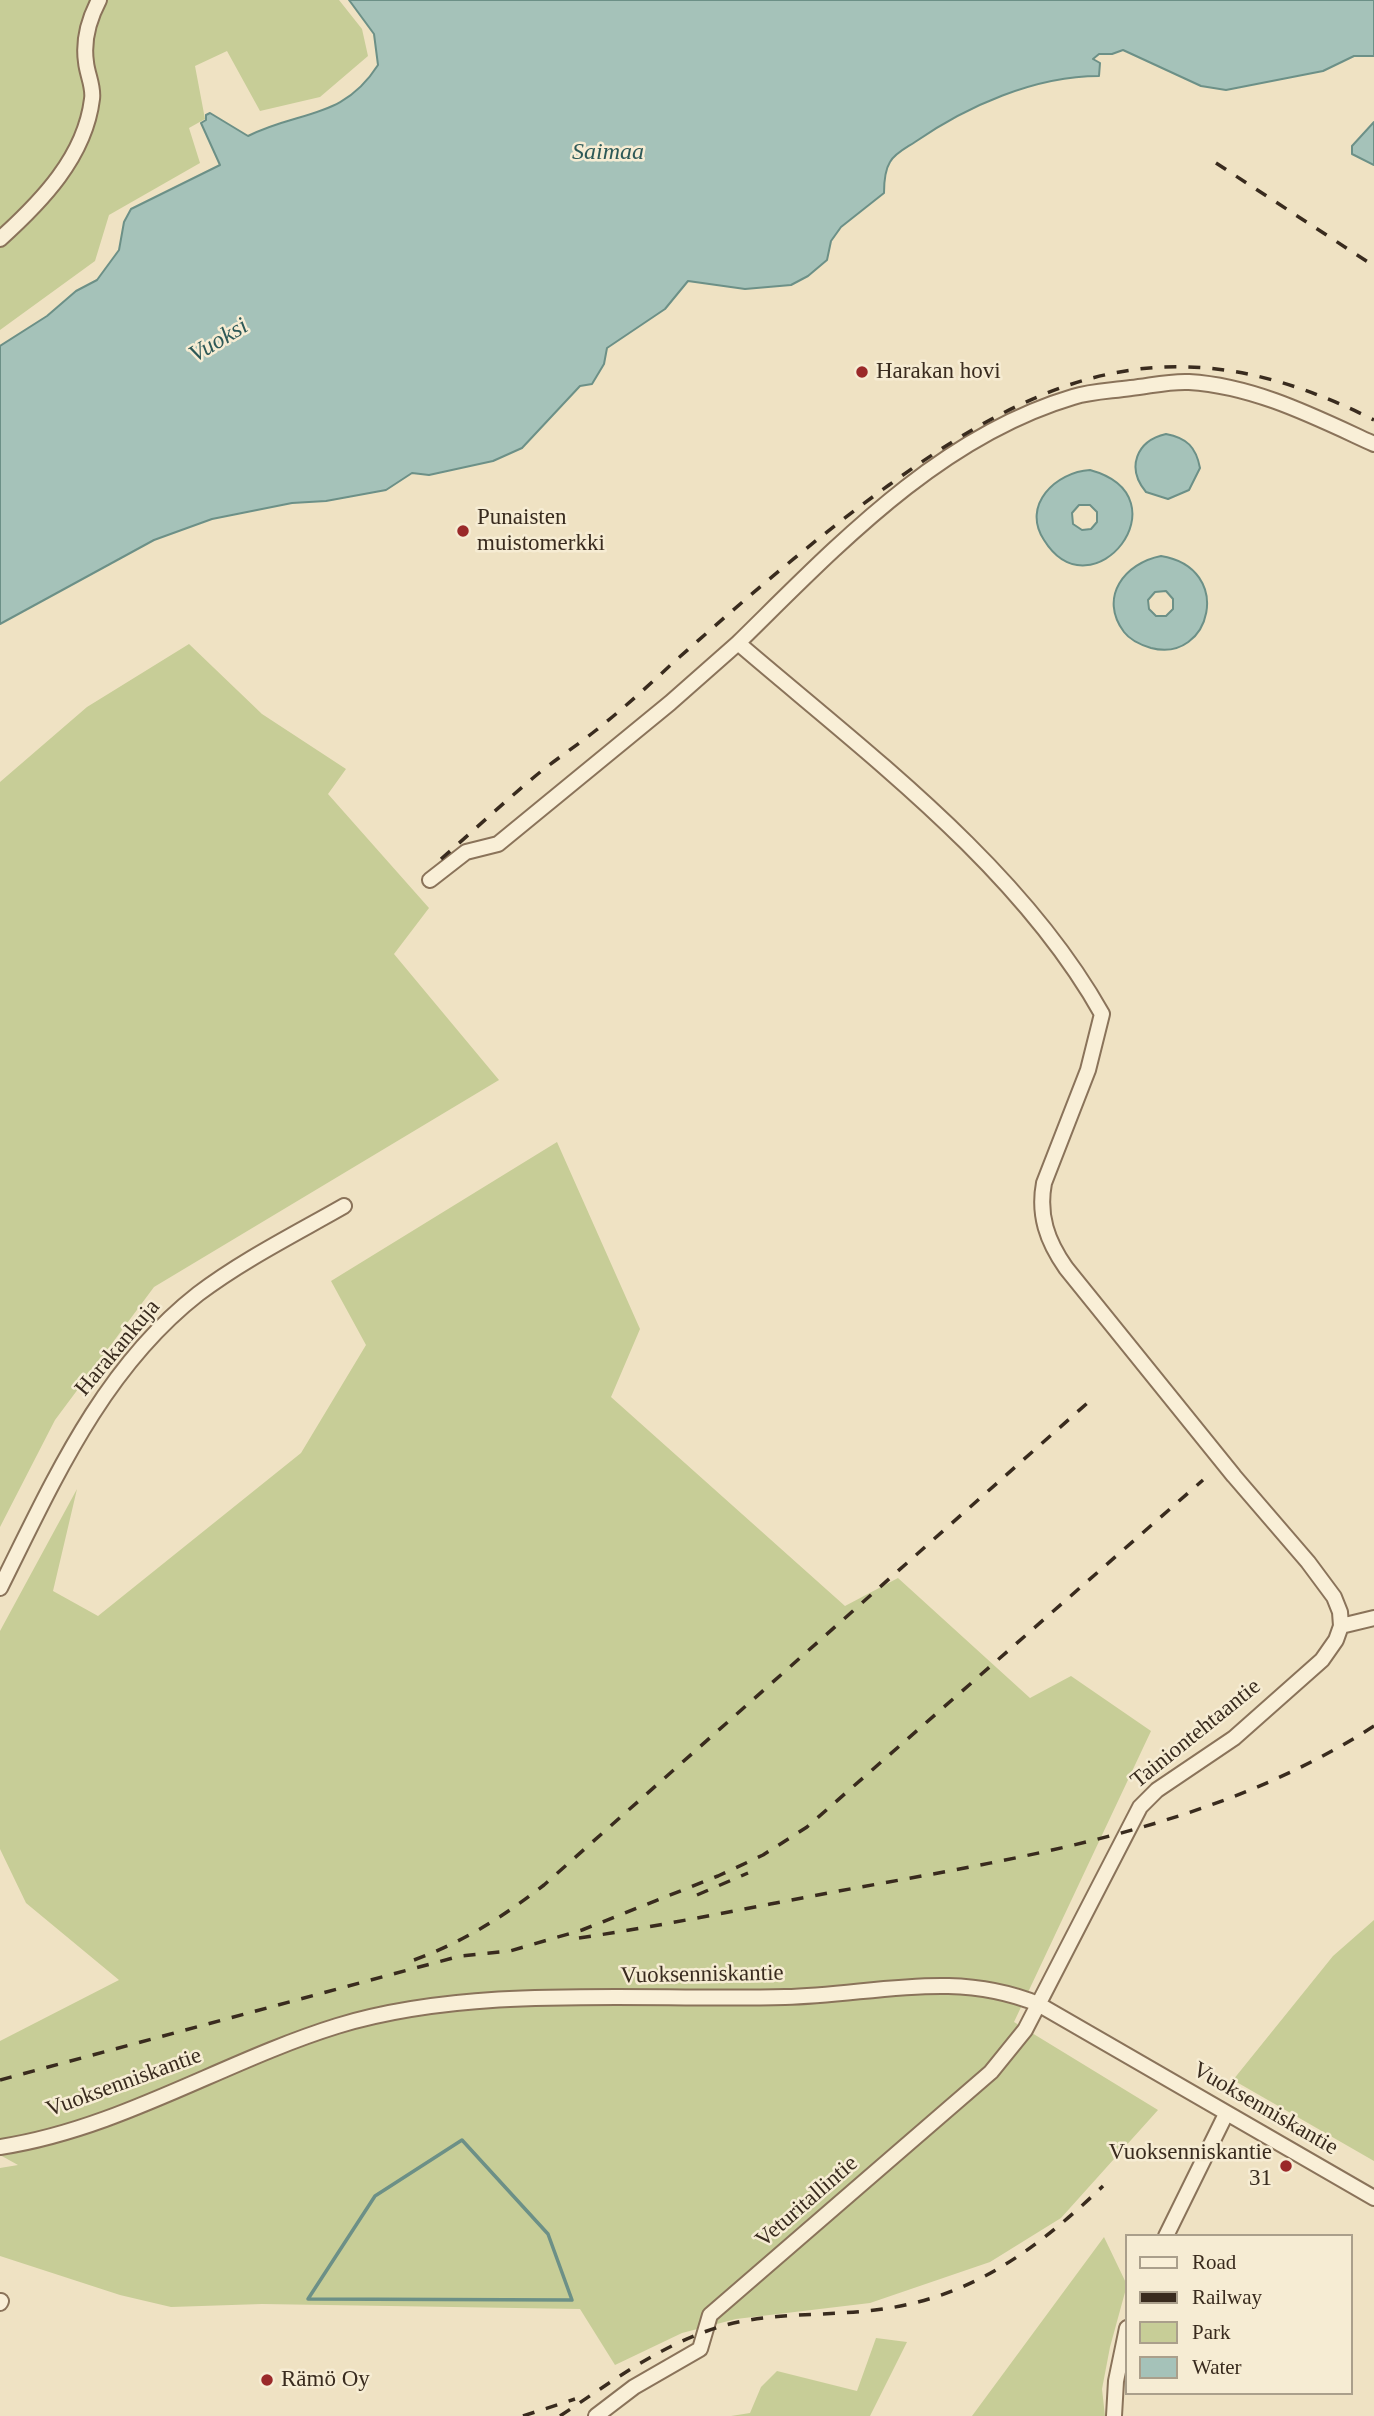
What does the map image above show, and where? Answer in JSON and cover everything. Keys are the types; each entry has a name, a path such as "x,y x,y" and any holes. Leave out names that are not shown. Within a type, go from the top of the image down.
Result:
{"street":[{"path":"0,239 69,166 83,133 93,97 85,60 86,34 99,0"},
{"path":"430,880 466,852 498,844 670,703 738,643 847,536 957,450 1032,412 1071,398 1165,382 1190,382 1287,404 1374,444"},
{"path":"738,643 932,810 988,864 1079,973 1102,1014 1088,1070 1044,1183 1040,1203 1052,1245 1066,1268 1234,1476 1308,1562 1334,1597 1340,1626 1374,1618"},
{"name":"Harakankuja","path":"0,1588 76,1438 136,1355 197,1295 229,1272 344,1206"},
{"name":"Tainiontehtaantie","path":"1038,2004 1140,1807 1157,1790 1234,1738 1322,1660 1336,1640 1340,1626"},
{"name":"Vuoksenniskantie","path":"0,2147 110,2116 335,2027 430,2005 788,1997 959,1984 1016,1995 1038,2004 1374,2197"},
{"name":"Veturitallintie","path":"596,2416 634,2387 700,2349 710,2315 974,2088 1012,2048 1038,2004"},
{"path":"1167,2234 1226,2114"},
{"path":"1114,2416 1116,2381 1126,2333"}],"green space":[{"path":"0,0 339,0 362,29 368,56 320,97 260,111 227,51 195,66 205,119 189,128 200,163 109,215 95,261 0,330"},
{"path":"189,644 262,714 346,769 328,794 429,908 394,954 499,1080 154,1287 55,1420 0,1527 0,782 87,707"},
{"path":"557,1142 640,1329 611,1397 845,1606 898,1578 1030,1698 1071,1676 1151,1731 1014,2022 1158,2110 1061,2218 990,2262 870,2303 736,2319 682,2333 615,2365 580,2309 262,2304 171,2307 120,2295 0,2256 0,2168 18,2165 0,2155 0,2041 119,1980 26,1903 0,1849 0,1631 77,1489 53,1591 98,1616 301,1453 366,1345 331,1281"},
{"path":"1374,1920 1374,2161 1233,2080 1333,1956"},
{"path":"1104,2237 1126,2283 1102,2389 1105,2416 972,2416"},
{"path":"876,2338 907,2342 870,2416 731,2416 750,2413 761,2387 777,2371 857,2391"}],"water":[{"path":"349,0 1374,0 1374,56 1354,56 1323,71 1226,90 1201,86 1123,50 1112,54 1099,54 1093,59 1100,63 1099,76 1051,81 1002,96 957,116 898,153 887,169 884,193 841,227 831,241 827,260 808,276 791,285 745,289 688,281 665,309 607,348 604,364 592,384 580,386 522,448 493,461 429,475 412,473 386,490 326,501 292,503 212,519 154,540 0,624 0,346 47,316 76,291 97,280 119,250 124,222 131,209 220,165 201,123 206,120 206,115 210,113 248,136 335,105 364,83 378,65 374,34"},
{"path":"1374,122 1374,165 1352,154 1352,146"},
{"path":"1166,434 1180,438 1193,449 1200,468 1189,490 1168,499 1146,492 1136,474 1137,457 1141,449"},
{"path":"1090,470 1118,484 1131,503 1131,524 1122,544 1105,559 1085,565 1064,560 1044,540 1038,527 1039,503 1046,493 1054,484 1077,472","holes":["1079,505 1090,505 1097,512 1097,522 1091,529 1082,530 1073,524 1072,513"]},
{"path":"1161,556 1184,564 1199,578 1206,595 1206,612 1200,629 1188,642 1172,649 1151,648 1136,642 1124,632 1117,619 1114,606 1119,584 1136,566","holes":["1166,591 1173,599 1173,609 1166,616 1156,616 1149,609 1148,600 1155,592"]}],"waterway":[{"path":"462,2140 548,2234 572,2300 308,2299 375,2196 462,2140"}],"railway":[{"path":"1216,163 1374,266"},
{"path":"441,859 533,778 616,714 753,593 834,527 949,444 1008,411 1065,386 1122,372 1181,367 1241,373 1305,390 1374,420"},
{"path":"414,1960 482,1928 544,1885 1093,1398"},
{"path":"0,2080 460,1956 510,1951 582,1930 718,1876 763,1855 807,1827 1203,1480"},
{"path":"579,1938 994,1862 1126,1832 1191,1812 1254,1788 1315,1760 1374,1726"},
{"path":"697,1895 748,1873"},
{"path":"560,2416 649,2358 707,2331 769,2317 854,2312 909,2304 971,2283 1000,2268 1052,2231 1103,2186"},
{"path":"523,2416 575,2399"}],"place":[{"name":"Harakan hovi","path":"862,372"},
{"name":"Punaisten muistomerkki","path":"463,531"},
{"name":"Vuoksenniskantie 31","path":"1286,2166"},
{"name":"Rämö Oy","path":"267,2380"}],"water label":[{"name":"Saimaa","path":"608,153"},
{"name":"Vuoksi","path":"219,341"}]}
